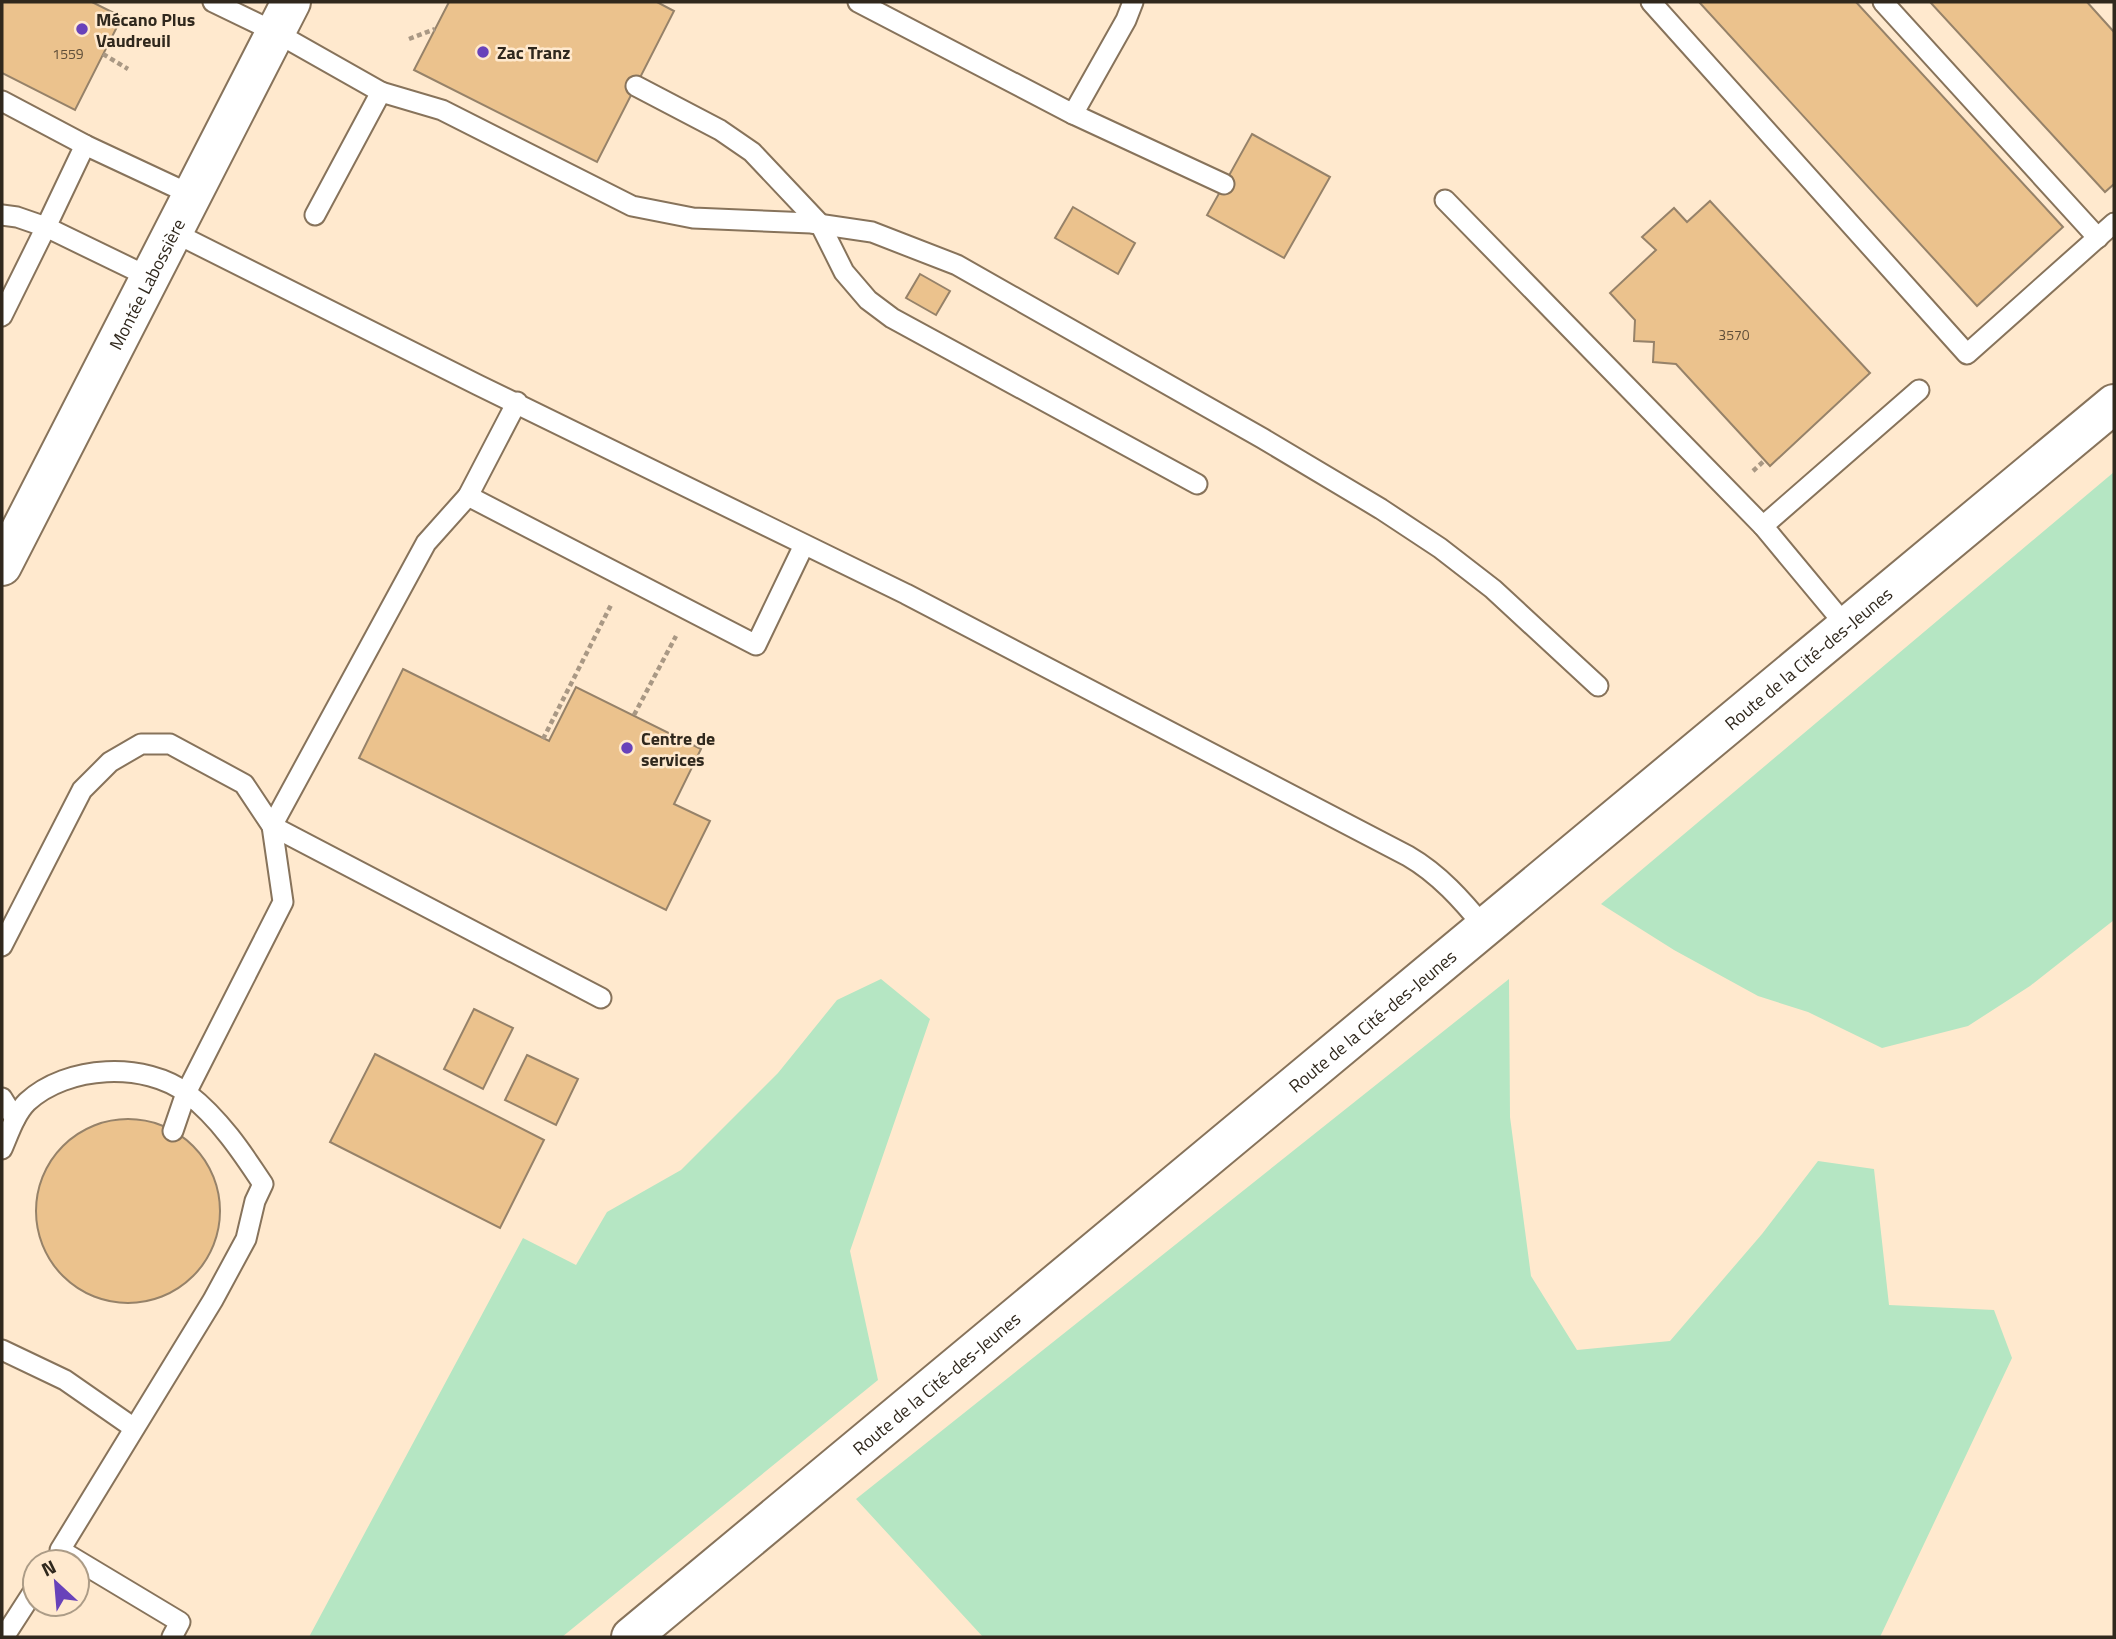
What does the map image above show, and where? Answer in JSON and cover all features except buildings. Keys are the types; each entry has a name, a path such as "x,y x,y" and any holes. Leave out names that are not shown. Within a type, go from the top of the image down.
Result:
{"main road":[{"name":"Montée Labossière","path":"2,566 11,528 173,232 283,17"},
{"name":"Route de la Cité-des-Jeunes","path":"631,1637 2114,404"}],"lane":[{"path":"213,2 283,17 381,92 442,110 632,206 692,218 820,224 872,232 957,265 1381,509 1440,548 1493,589 1598,686"},
{"path":"858,2 1073,114 1224,184"},
{"path":"1073,114 1126,20 1133,2"},
{"path":"1651,2 1967,354 2114,223"},
{"path":"1883,2 2098,238"},
{"path":"636,86 720,130 752,152 820,224 844,272 868,300 892,318 1197,484"},
{"path":"315,215 381,92"},
{"path":"2,101 85,145 192,195"},
{"path":"2,316 85,145"},
{"path":"1445,200 1763,526 1847,627"},
{"path":"2,215 46,227 149,277"},
{"path":"173,232 918,601 1408,856 1422,864 1454,891 1485,928"},
{"path":"1763,526 1919,390"},
{"path":"272,826 426,543 468,496 517,402"},
{"path":"468,496 756,645 804,545"},
{"path":"2,946 82,790 110,762 141,744 170,744 244,784 272,826 283,902 186,1093 173,1131"},
{"path":"272,826 601,998"},
{"path":"2,1149 15,1119 27,1103 42,1091 62,1081 85,1075 118,1072 157,1077 186,1093 212,1116 263,1184 255,1201 246,1239 213,1300 61,1548"},
{"path":"2,1098 15,1119"},
{"path":"2,1350 65,1380 134,1428"},
{"path":"91,1575 180,1622 172,1637"},
{"path":"4,1637 21,1611"}],"path":[{"path":"409,39 435,29"},
{"path":"103,54 128,69"},
{"path":"543,739 601,626"},
{"path":"634,715 667,657"}],"green space":[{"path":"2114,472 2114,920 2030,986 1968,1026 1882,1048 1808,1012 1758,996 1674,950 1601,904"},
{"path":"881,979 930,1019 850,1251 878,1380 562,1637 309,1637 523,1238 576,1265 607,1212 681,1170 778,1073 837,1000"},
{"path":"1509,979 1510,1117 1531,1276 1577,1350 1670,1341 1762,1234 1818,1161 1874,1169 1889,1305 1994,1310 2012,1358 1880,1637 983,1637 856,1499"}],"place":[{"name":"Mécano Plus Vaudreuil","path":"82,29"},
{"name":"Zac Tranz","path":"483,52"},
{"name":"Centre de services","path":"627,748"}]}
